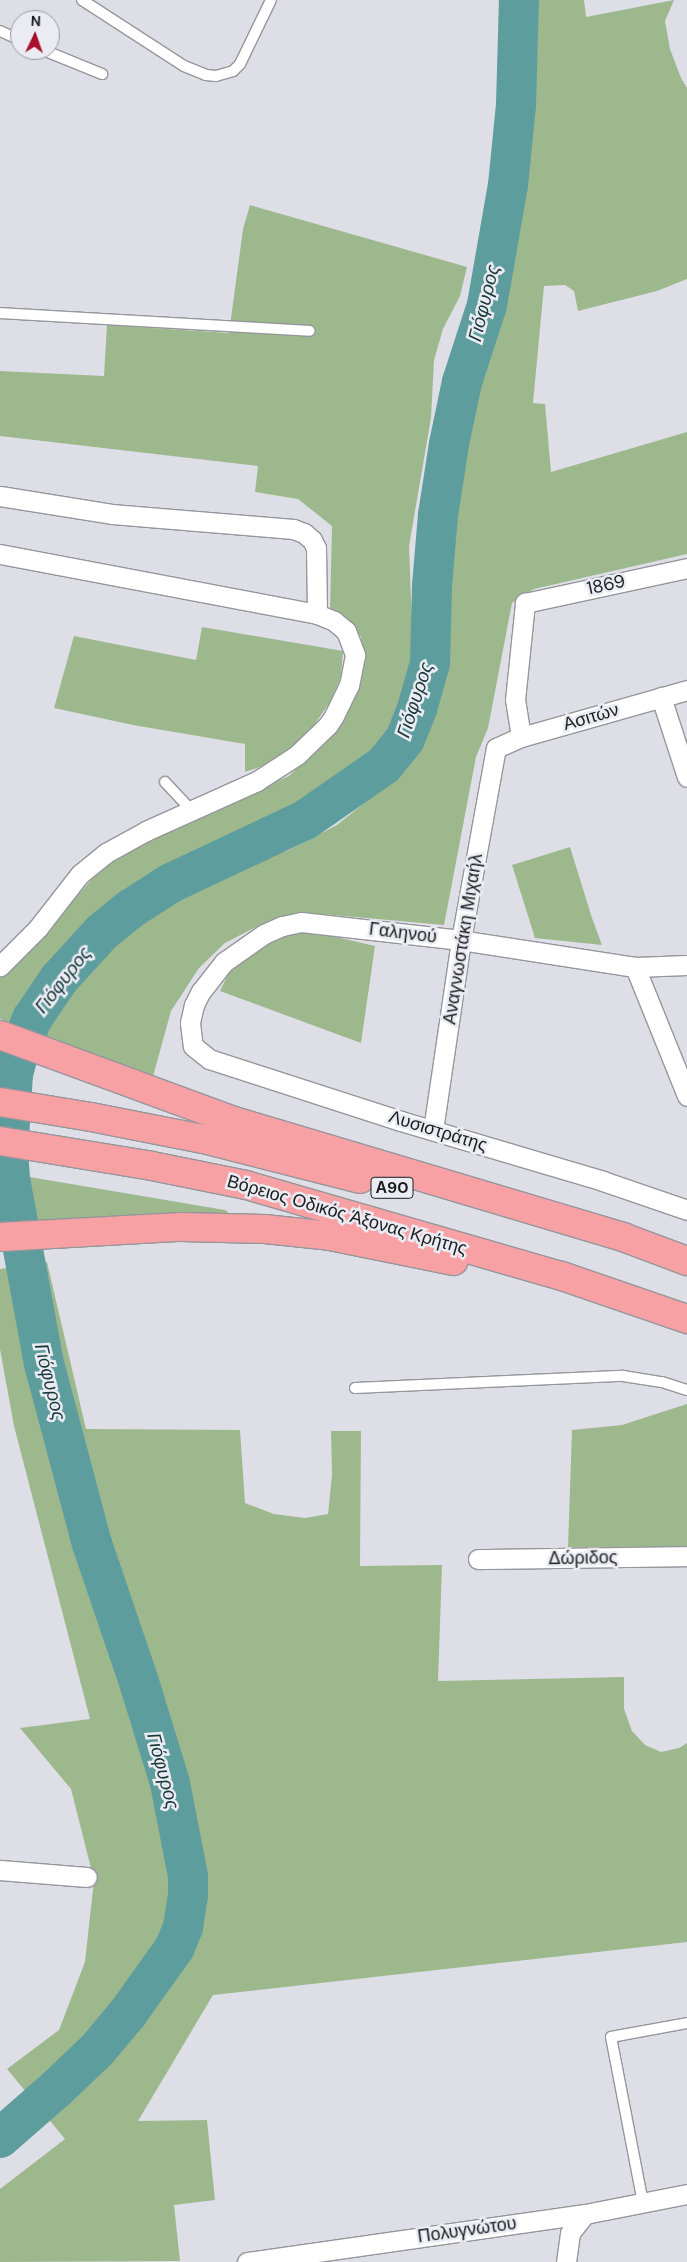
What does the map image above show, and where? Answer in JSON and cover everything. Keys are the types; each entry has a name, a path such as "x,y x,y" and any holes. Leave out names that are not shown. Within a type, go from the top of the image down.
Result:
{"highway":[{"path":"0,1035 121,1081 253,1127 623,1237 687,1261"},
{"name":"Βόρειος Οδικός Άξονας Κρήτης","path":"0,1102 91,1117 203,1139 326,1170 524,1225 687,1277"},
{"name":"Βόρειος Οδικός Άξονας Κρήτης","path":"0,1142 89,1155 246,1185 562,1276 687,1320"},
{"path":"0,1237 181,1227 287,1231 338,1238 426,1257 562,1276"}],"street":[{"path":"0,496 112,514 293,529 304,533 312,540 316,548 317,614"},
{"path":"0,554 317,614 334,621 346,631 355,655 348,685 334,716 316,738 279,768 257,781 139,834 92,863 80,874 38,928 0,966"},
{"name":"1869","path":"521,737 515,700 525,603 687,568"},
{"name":"Ασιτών","path":"496,748 521,737 687,690"},
{"path":"661,697 687,777"},
{"name":"Αναγνωστάκη Μιχαήλ","path":"433,1130 461,940 496,748"},
{"name":"Γαληνού","path":"193,1046 190,1034 192,1012 208,980 224,962 241,948 282,926 314,922 461,940 635,967 687,965"},
{"path":"635,967 687,1096"},
{"name":"Λυσιστράτης","path":"193,1046 202,1055 218,1062 433,1130 604,1181 687,1210"},
{"name":"Δώριδος","path":"478,1560 687,1556"},
{"path":"0,1870 87,1876"},
{"name":"Πολυγνώτου","path":"247,2262 585,2214 687,2194"},
{"path":"566,2262 570,2233 585,2214"}],"lane":[{"path":"82,0 184,66 206,75 216,76 233,71 240,64 271,0"},
{"path":"60,57 102,74"},
{"path":"0,313 309,331"},
{"path":"166,782 192,811"},
{"path":"355,1388 623,1376 662,1382 687,1390"},
{"path":"643,2203 611,2037 687,2023"}],"green space":[{"path":"528,0 584,0 586,17 674,0 665,21 670,49 681,78 687,88 687,279 657,291 578,311 574,291 565,285 544,286 533,403 545,404 551,472 687,432 687,554 534,589 512,603 488,728 476,757 444,925 299,912 266,922 225,943 199,968 171,1011 152,1080 40,1036 63,994 118,933 162,902 233,869 289,850 337,825 404,771 427,725 439,664 451,496 466,402 497,304 517,192 525,101"},
{"path":"250,205 467,267 460,296 443,329 434,360 431,418 409,546 413,648 404,711 389,738 361,770 297,813 140,887 92,925 36,987 12,1023 0,1019 0,976 28,951 101,869 159,834 289,776 339,726 353,696 365,661 361,637 350,622 330,611 332,526 298,499 255,492 258,466 0,436 0,371 104,376 107,325 229,333 243,229"},
{"path":"202,627 343,651 341,677 330,702 314,725 291,748 271,763 245,772 245,744 133,725 54,708 74,636 196,660"},
{"path":"570,847 602,945 535,938 512,865"},
{"path":"298,932 332,936 375,946 361,1043 220,991 232,966 267,941"},
{"path":"0,1172 225,1210 228,1212 228,1218 0,1225"},
{"path":"47,1262 86,1429 240,1430 245,1503 274,1514 305,1518 328,1514 332,1475 331,1431 361,1431 360,1566 442,1565 438,1681 624,1677 624,1709 632,1731 645,1745 661,1752 679,1748 687,1743 687,1942 213,1995 138,2121 207,2120 215,2200 174,2205 180,2261 0,2262 0,2189 65,2139 7,2069 59,2030 85,1962 94,1880 71,1789 20,1728 90,1719 14,1426 0,1349 0,1269"},
{"path":"687,1404 687,1547 568,1547 572,1430 622,1425"}],"waterway":[{"name":"Γιόφυρος","path":"0,2138 97,2050 128,2013 175,1947 183,1927 188,1894 188,1876 170,1783 139,1682 92,1544 44,1364 10,1179 8,1153 13,1074 32,1019 59,979 102,932 132,908 171,883 305,820 384,765 405,739 417,709 430,663 432,586 438,515 449,444 462,382 487,305 508,185 516,105 519,0"}]}
